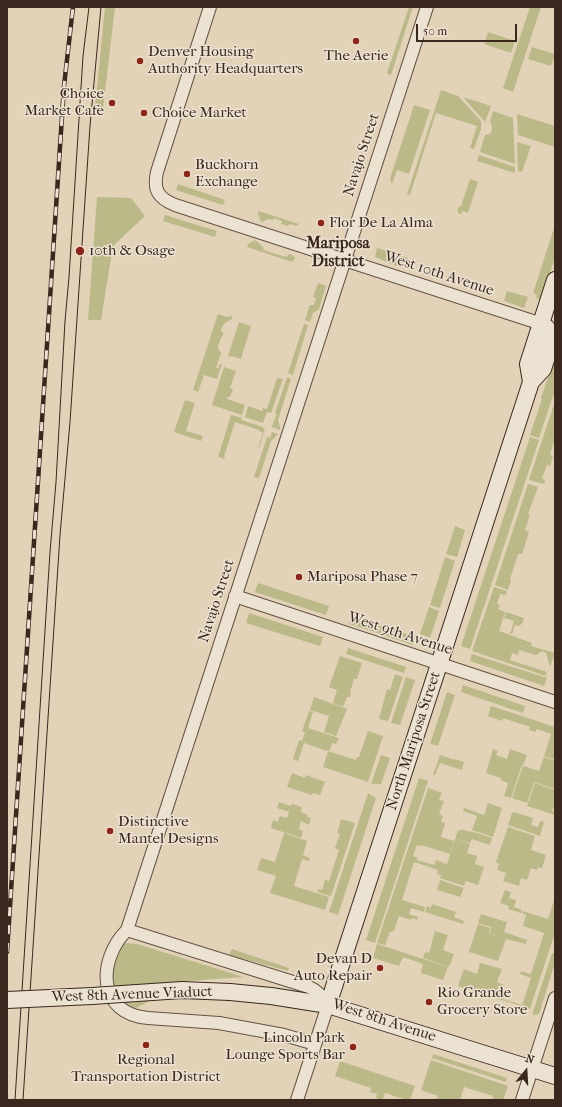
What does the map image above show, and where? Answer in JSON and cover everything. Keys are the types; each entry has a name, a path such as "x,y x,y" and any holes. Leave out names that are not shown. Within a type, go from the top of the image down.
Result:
{"street":[{"name":"West 10th Avenue","path":"210,7 156,172 155,185 161,197 175,205 548,326"},
{"name":"Navajo Street","path":"315,1044 284,1035 240,1026 219,1023 140,1018 133,1016 117,1005 112,998 108,990 106,976 108,962 113,949 127,930 427,7"},
{"name":"North Mariposa Street","path":"531,382 528,364 548,326 555,280"},
{"name":"North Mariposa Street","path":"297,1100 531,382 543,369 555,332"},
{"name":"West 9th Avenue","path":"235,596 555,702"},
{"name":"West 8th Avenue","path":"127,930 309,987 316,990 328,1005 555,1076"},
{"name":"West 8th Avenue Viaduct","path":"7,1000 182,990 230,992 271,996 328,1005"},
{"path":"522,1100 555,998"}],"shaded area":[{"path":"105,7 115,7 103,109 94,117"},
{"path":"409,7 413,7 391,75 387,73"},
{"path":"530,7 541,7 513,92 503,88"},
{"path":"488,32 515,41 511,53 484,44"},
{"path":"532,47 555,54 551,66 528,59"},
{"path":"441,90 458,96 481,121 481,129 474,149 470,148 477,126 436,113 410,195 407,194"},
{"path":"463,97 491,106 485,122"},
{"path":"414,105 430,110 409,174 397,170 392,184 390,179"},
{"path":"493,111 513,118 515,164 480,152 485,135 490,134 492,131 490,121"},
{"path":"517,114 555,126 555,147 518,135"},
{"path":"517,142 531,146 522,172 518,171"},
{"path":"479,155 515,167 515,173 477,161"},
{"path":"470,179 478,182 468,213 463,211 459,214 458,209 461,206"},
{"path":"178,184 225,200 223,205 176,190"},
{"path":"97,197 131,198 145,216 113,246 101,320 88,320"},
{"path":"258,211 299,224 296,226 289,224 288,226 281,224 282,221 274,218 273,220 269,219 261,222"},
{"path":"165,215 217,231 215,237 163,221"},
{"path":"555,225 555,257 541,300 536,298 537,295 533,293"},
{"path":"255,240 264,248 263,250 286,257 290,254 295,257 295,259 292,262 247,247 248,244"},
{"path":"377,248 408,258 406,265 402,264 396,266 375,257"},
{"path":"318,283 326,286 319,309 313,313 310,322 305,320 310,305 314,305 316,298 313,297"},
{"path":"507,291 528,297 524,308 504,301"},
{"path":"218,314 227,317 232,316 232,319 224,325 221,330 224,334 218,346 221,353 216,368 222,364 217,379 204,375 198,392 193,390"},
{"path":"239,322 251,326 241,359 228,356"},
{"path":"304,324 308,325 293,375 288,373"},
{"path":"555,357 555,390 539,438 530,435"},
{"path":"224,367 236,371 230,388 233,389 230,397 227,399 245,405 242,415 212,405"},
{"path":"287,377 291,379 278,420 280,430 272,427"},
{"path":"277,378 283,379 271,413 267,412 263,423 245,417 248,406 262,411 263,408 267,409"},
{"path":"185,400 195,403 186,431 203,436 201,441 174,432"},
{"path":"555,401 555,438 550,455 553,456 550,466 547,465 542,478 545,480 544,484 529,480"},
{"path":"231,415 242,418 241,420 265,429 258,448 263,432 235,422 224,457 225,459 218,457"},
{"path":"272,432 278,434 271,441 259,478 254,477 267,437 270,438"},
{"path":"530,437 539,440 470,649 461,646"},
{"path":"528,484 538,487 528,514 530,515 525,530 529,532 522,554 518,554 508,590 495,585"},
{"path":"455,526 465,530 457,557 446,554"},
{"path":"445,557 455,561 440,608 430,605"},
{"path":"258,583 329,606 326,615 255,592"},
{"path":"494,587 507,591 506,595 500,594 497,604 500,605 498,609 505,612 499,631 532,643 531,646 555,653 550,667 546,653 542,651 536,655 519,650 518,655 512,653 510,660 547,672 546,676 472,651"},
{"path":"429,607 439,611 430,638 420,634"},
{"path":"506,612 524,618 520,626 515,625 512,634 510,634 514,621 504,618"},
{"path":"249,613 323,637 320,646 246,623"},
{"path":"352,616 383,626 381,634 349,624"},
{"path":"389,628 415,637 413,645 386,636"},
{"path":"348,648 406,667 404,673 346,654"},
{"path":"472,654 547,678 544,686 470,661"},
{"path":"340,656 362,663 357,679 354,679 350,697 347,697 343,707 333,703 337,690 329,687"},
{"path":"395,674 403,677 388,721 379,719 387,689 390,690"},
{"path":"406,677 415,680 400,725 391,723"},
{"path":"463,685 525,706 523,713 461,692"},
{"path":"447,692 455,695 438,746 430,744"},
{"path":"314,697 347,709 336,736 324,732 329,716 310,710"},
{"path":"491,706 555,727 555,760 544,756 551,734 537,729 535,732 529,730 530,727 503,718 502,721 488,716"},
{"path":"309,711 313,712 308,728 339,738 336,744 332,743 330,750 327,751 304,743 298,761 293,759 299,740 302,741 305,732 302,731"},
{"path":"368,731 383,736 368,782 323,767 328,751 356,760 357,757 359,757"},
{"path":"493,749 498,751 496,755 507,759 510,749 527,755 511,798 504,796 508,783 501,780 501,778 486,773"},
{"path":"381,755 390,758 381,784 371,784"},
{"path":"440,755 464,762 462,770 440,763 435,775 433,775"},
{"path":"544,757 555,761 555,789 534,782 527,803 512,798 523,766 539,771"},
{"path":"292,773 305,778 306,775 325,782 320,795 313,793 312,795 287,787"},
{"path":"419,778 428,781 375,943 366,940"},
{"path":"535,783 555,790 555,803 552,811 555,812 555,815 527,806"},
{"path":"428,788 442,793 439,800 444,801 439,814 443,816 441,822 445,823 441,837 454,841 450,854 417,845 413,856 418,858 417,860 434,865 436,860 447,864 458,830 461,831 461,829 492,838 490,845 472,839 470,843 457,839 470,844 467,853 477,856 475,864 484,867 478,885 466,881 464,886 440,878 441,875 437,874 438,870 414,862 402,900 425,907 424,912 411,908 409,914 418,917 417,920 412,918 411,920 399,916 394,931 390,932 385,945 377,943"},
{"path":"368,793 376,798 338,915 329,912"},
{"path":"279,802 291,806 292,804 302,807 301,812 308,815 307,817 311,818 309,825 301,821 299,829 303,831 301,838 271,828 273,820 278,822 280,816 287,818 289,812 277,808"},
{"path":"488,803 502,808 493,837 472,830 477,816 463,811 464,808 484,815"},
{"path":"514,812 533,818 531,825 538,827 540,821 544,822 540,836 508,825 512,813"},
{"path":"341,819 355,823 331,896 317,892 318,889 322,890 325,880 329,881 339,850 335,848 340,834 337,833"},
{"path":"508,827 535,836 531,850 546,855 542,868 538,867 537,870 531,868 527,880 521,878 519,886 503,881 506,873 497,870 499,864 496,862"},
{"path":"284,833 307,841 303,855 310,858 309,861 302,859 294,886 329,897 325,910 270,893 276,876 257,870 261,858 275,862"},
{"path":"440,880 464,888 460,897 437,890"},
{"path":"505,890 511,892 509,898 516,900 514,907 522,910 521,913 508,909 509,906 500,903"},
{"path":"554,900 555,933 530,1009 522,1006 531,978 520,974 521,971 531,974 544,933 523,926 526,915 522,913 523,911 548,919"},
{"path":"432,904 456,912 454,917 464,921 463,924 425,912 427,906 431,908"},
{"path":"481,914 507,922 504,932 527,940 526,944 490,933 491,927 478,923"},
{"path":"478,924 490,928 489,933 506,939 498,961 469,952"},
{"path":"435,931 448,935 443,950 454,954 449,967 423,958 425,952 429,953"},
{"path":"127,943 137,944 244,977 188,981 134,1009 120,997 116,991 113,986 111,974 111,967 114,959 122,945"},
{"path":"377,944 448,967 443,980 421,973 423,964 403,957 399,966 373,958"},
{"path":"232,949 289,968 288,971 229,955"},
{"path":"552,953 555,954 555,963 539,1014 532,1015"},
{"path":"480,963 502,969 497,982 504,985 500,998 522,1005 521,1006 458,986 464,969 477,974"},
{"path":"433,1054 507,1078 506,1082 432,1058"},
{"path":"431,1060 508,1086 503,1100 492,1100 493,1096 464,1087 460,1100 436,1100 438,1096 421,1090"},
{"path":"340,1061 415,1086 410,1100 385,1093 382,1100 376,1098 377,1094 370,1092 371,1088 335,1076"}],"tram line":[{"path":"15,1100 50,552 56,482 65,321 83,56 89,7"},
{"path":"23,1100 60,535 70,422 90,126 101,7"}],"railway":[{"path":"7,952 64,86 73,7"}],"place":[{"name":"The Aerie","path":"356,41"},
{"name":"Denver Housing Authority Headquarters","path":"140,61"},
{"name":"Choice Market Cafe","path":"112,103"},
{"name":"Choice Market","path":"144,113"},
{"name":"Buckhorn Exchange","path":"187,174"},
{"name":"Flor De La Alma","path":"321,223"},
{"name":"10th & Osage","path":"80,251"},
{"name":"Mariposa Phase 7","path":"299,577"},
{"name":"Distinctive Mantel Designs","path":"110,831"},
{"name":"Devan D Auto Repair","path":"380,968"},
{"name":"Rio Grande Grocery Store","path":"429,1002"},
{"name":"Regional Transportation District","path":"146,1045"},
{"name":"Lincoln Park Lounge Sports Bar","path":"353,1047"}],"district":[{"name":"Mariposa District","path":"338,253"}]}
